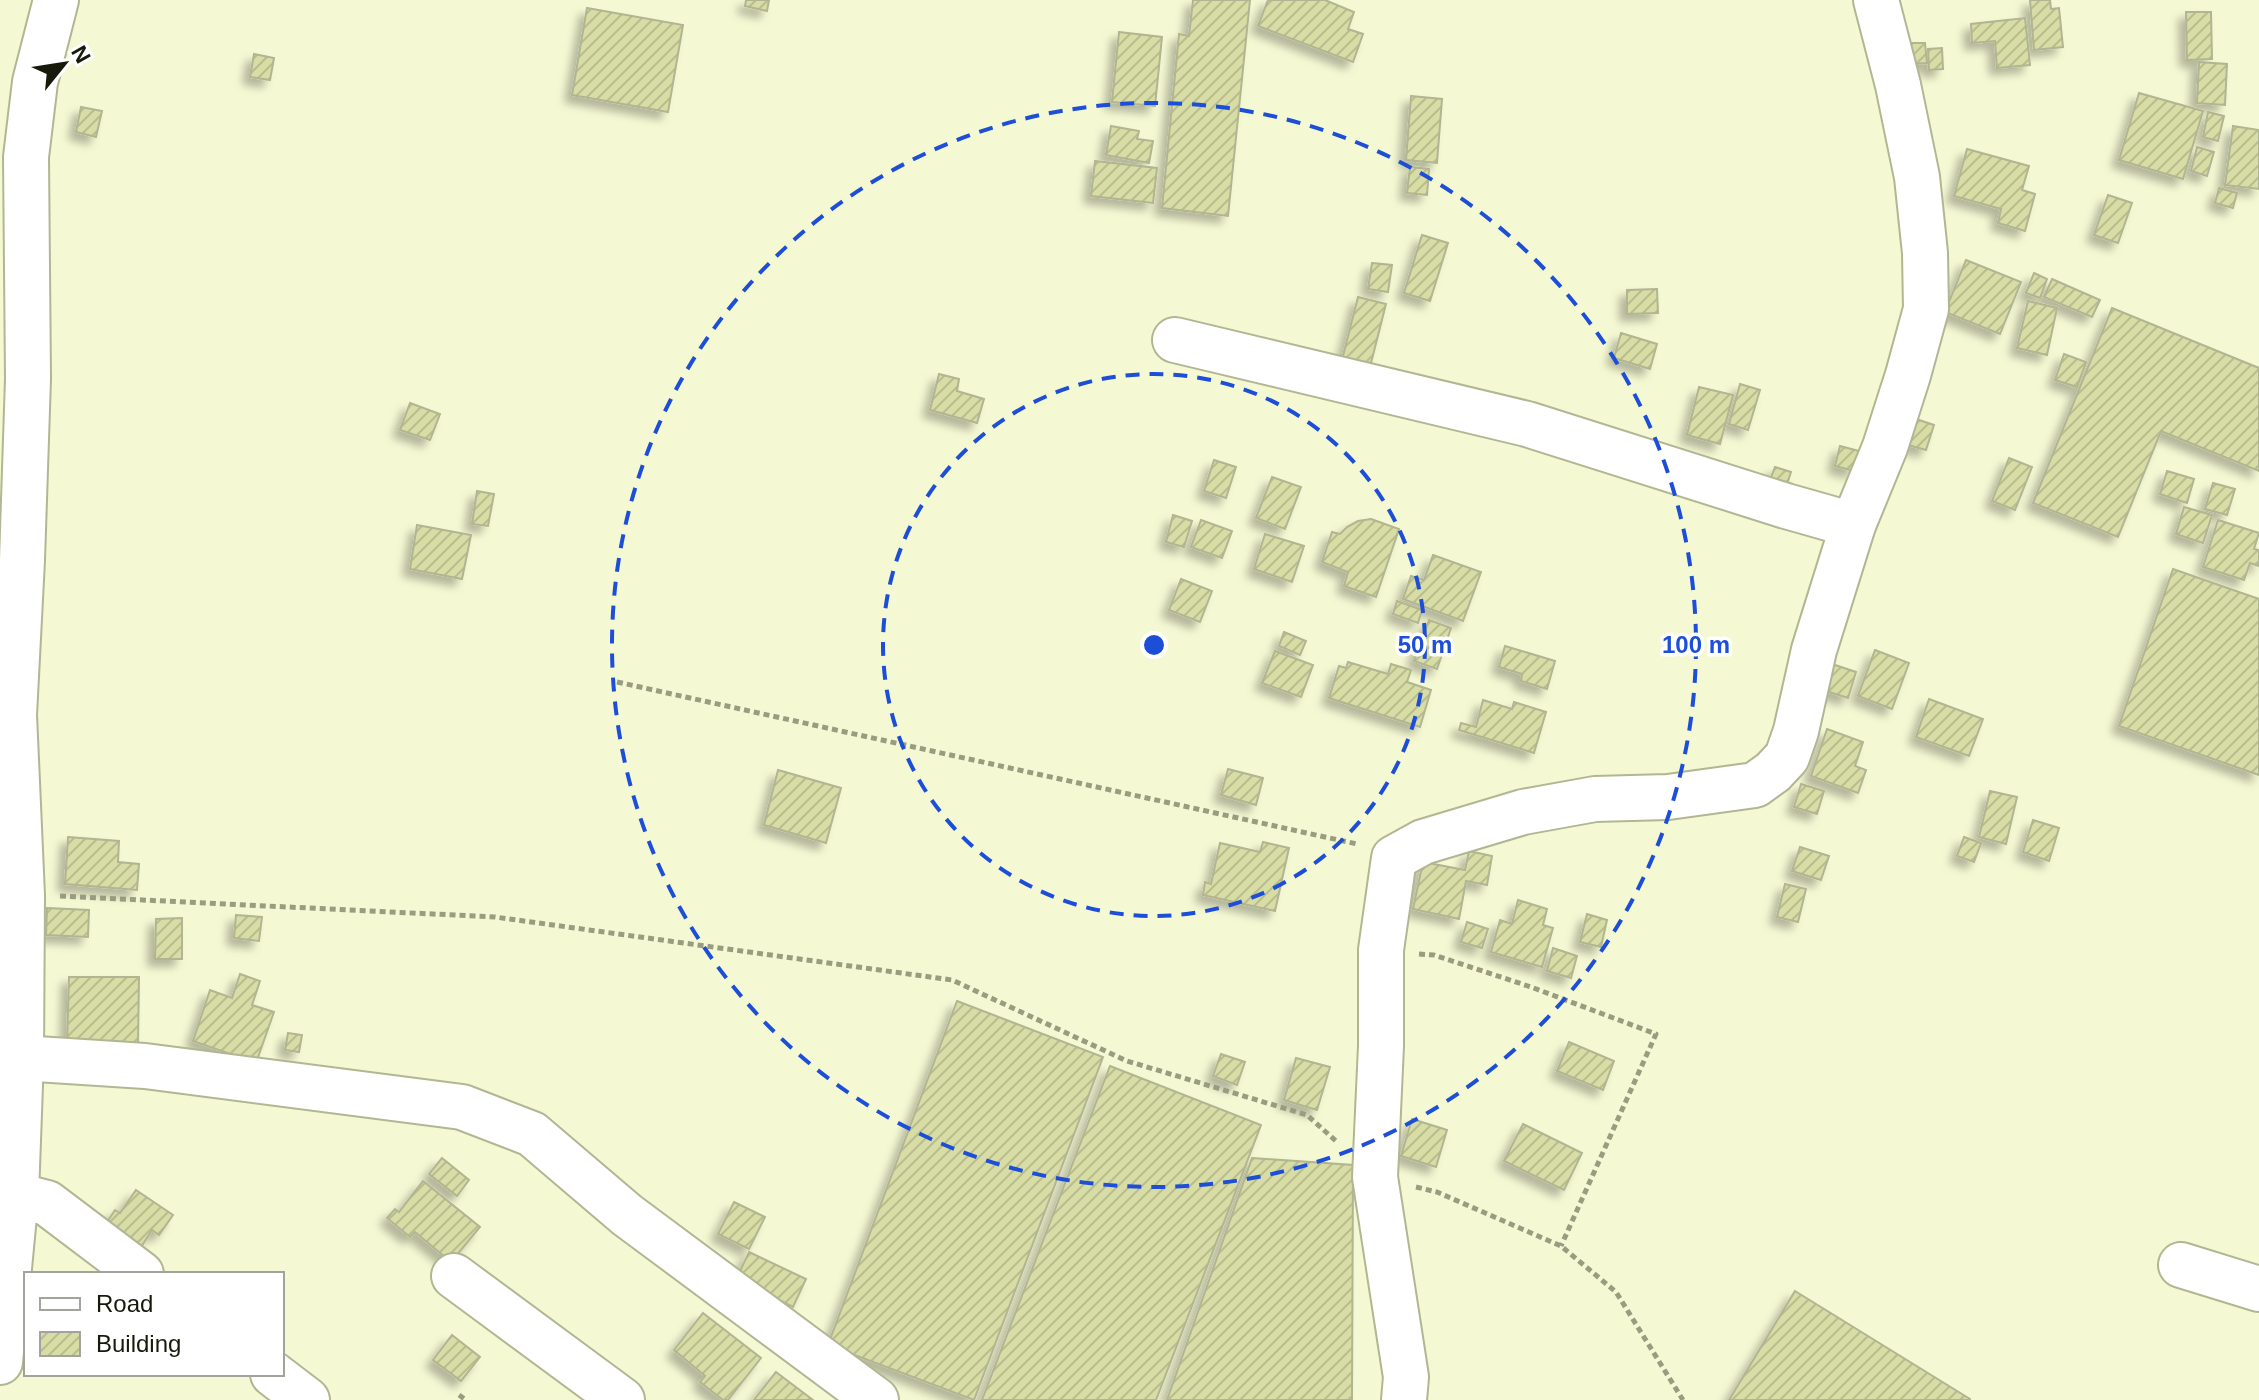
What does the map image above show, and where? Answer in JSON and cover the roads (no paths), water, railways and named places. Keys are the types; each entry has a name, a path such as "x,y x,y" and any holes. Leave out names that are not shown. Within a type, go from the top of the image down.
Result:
{"street":[{"path":"0,1362 16,1195 21,1058 22,895 14,715 28,379 26,157 35,82 56,0"},
{"path":"1404,1400 1406,1377 1375,1177 1381,1046 1381,950 1394,858 1423,842 1523,812 1595,799 1668,797 1755,785 1787,757 1814,650 1853,525 1885,447 1926,309 1925,253 1917,177 1876,0"},
{"path":"1175,340 1527,424 1853,525"},
{"path":"21,1058 145,1066 462,1107 532,1134 627,1215 876,1400"},
{"path":"16,1195 47,1203 138,1272"},
{"path":"2181,1265 2259,1289"},
{"path":"454,1276 622,1400"},
{"path":"276,1376 307,1400"}]}
